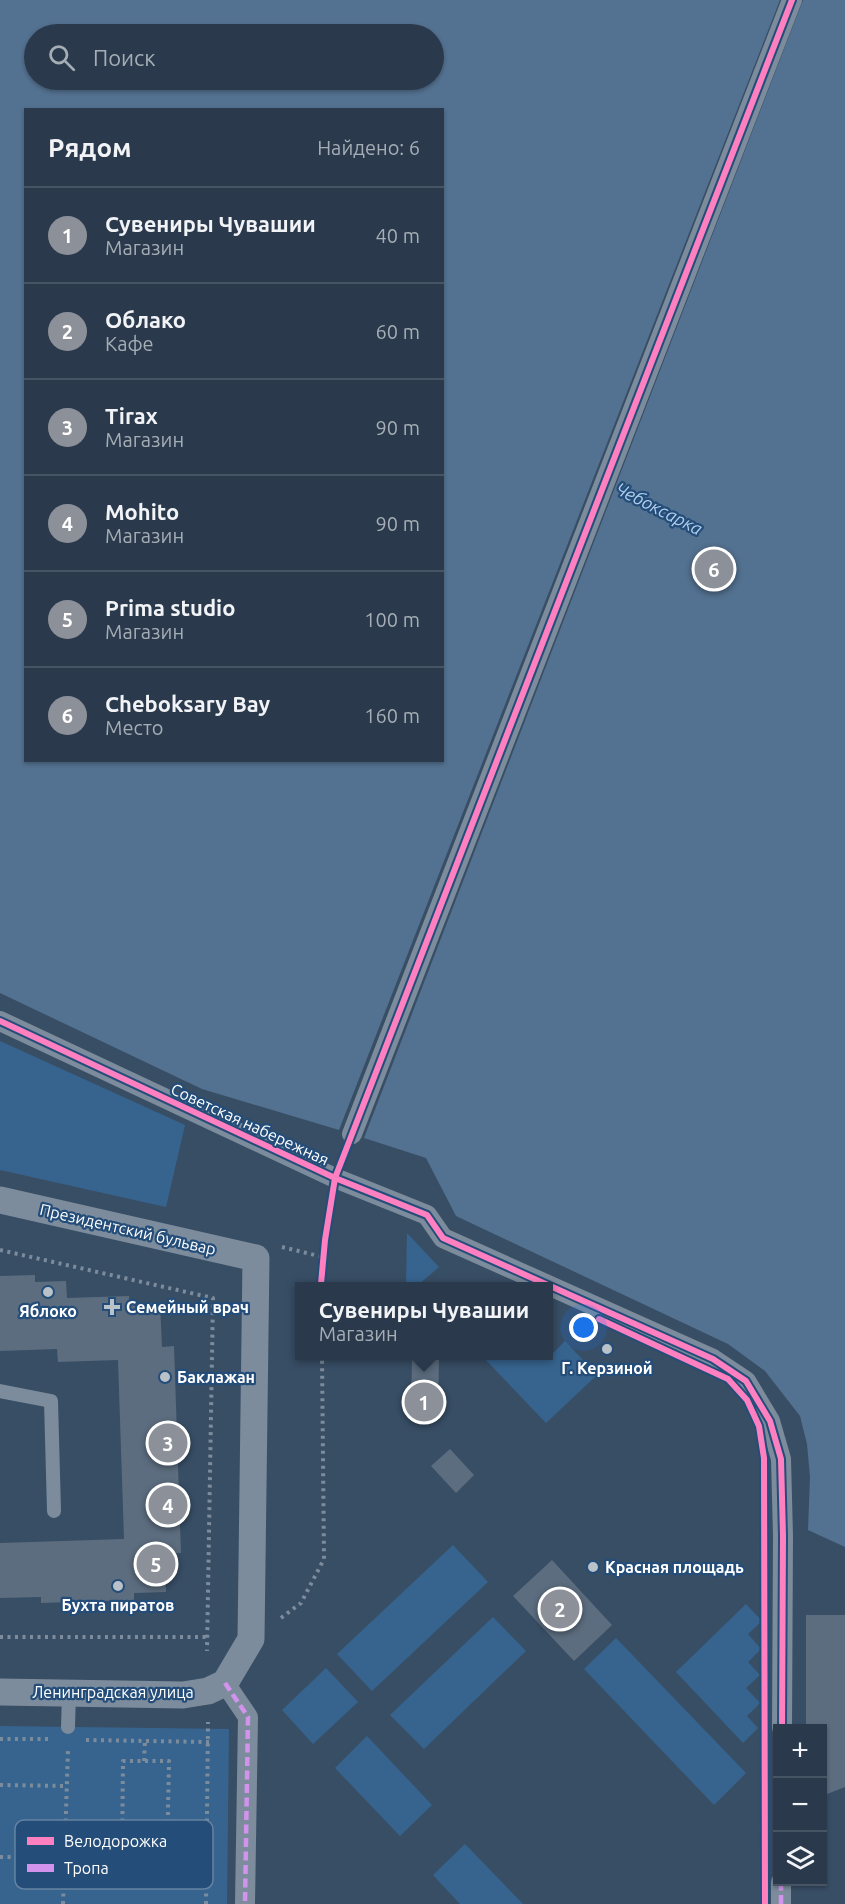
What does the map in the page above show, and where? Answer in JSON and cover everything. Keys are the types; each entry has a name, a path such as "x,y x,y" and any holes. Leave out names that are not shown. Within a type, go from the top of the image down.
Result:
{"street":[{"path":"352,1134 792,0"},
{"name":"Советская набережная","path":"0,1021 335,1178 427,1215 443,1238 541,1282"},
{"name":"Президентский бульвар","path":"0,1200 256,1258 251,1639"},
{"name":"Советская набережная","path":"553,1287 713,1359 746,1381 770,1421 781,1459 782,1724"},
{"path":"245,1904 248,1717 225,1683 251,1639"},
{"name":"Ленинградская улица","path":"0,1692 183,1695 208,1691 225,1683"},
{"path":"781,1886 781,1904"}],"lane":[{"path":"0,1391 51,1401 54,1511"},
{"path":"68,1733 69,1693"}],"path":[{"path":"321,1282 325,1240 335,1178"},
{"path":"0,1250 213,1298 207,1637 0,1637"},
{"path":"251,1639 301,1603 324,1559 322,1360"},
{"path":"66,1820 68,1733"},
{"path":"0,1739 68,1733 145,1741 208,1742 206,1820"},
{"path":"144,1761 145,1741"},
{"path":"122,1820 123,1761 169,1761 168,1820"},
{"path":"0,1785 67,1786"},
{"path":"63,1904 64,1889"}],"shaded area":[{"path":"0,1041 185,1125 166,1207 0,1170"},
{"path":"407,1233 439,1267 422,1282 406,1282"},
{"path":"565,1341 597,1375 546,1423 486,1360 553,1360 553,1353"},
{"path":"453,1545 488,1582 372,1691 337,1654"},
{"path":"746,1604 762,1621 748,1634 761,1649 748,1662 760,1675 746,1688 760,1703 747,1716 758,1728 743,1743 676,1672"},
{"path":"493,1617 526,1651 424,1749 390,1715"},
{"path":"616,1638 746,1773 714,1805 584,1669"},
{"path":"326,1668 358,1702 313,1744 282,1710"},
{"path":"0,1726 229,1729 227,1904 0,1904"},
{"path":"367,1736 432,1805 400,1836 335,1768"},
{"path":"465,1844 523,1904 460,1904 433,1875"}],"water":[{"path":"0,0 780,0 339,1130 202,1089 0,993"},
{"name":"Чебоксарка","path":"803,0 845,0 845,1547 808,1530 810,1477 807,1444 800,1416 765,1371 728,1344 456,1216 426,1158 364,1138"}],"building":[{"path":"35,1275 35,1282 66,1281 67,1298 129,1296 129,1304 160,1303 162,1347 174,1346 181,1553 165,1554 166,1592 134,1593 134,1600 41,1603 41,1597 0,1598 0,1543 124,1539 118,1360 58,1362 57,1349 0,1351 0,1276"},
{"path":"412,1360 439,1360 438,1416 411,1415"},
{"path":"450,1449 474,1475 456,1493 431,1466"},
{"path":"552,1560 612,1625 574,1661 513,1596"},
{"path":"806,1615 845,1615 845,1787 827,1794 827,1724 806,1724"}],"marked path":[{"path":"225,1683 248,1717 245,1904"},
{"path":"781,1886 781,1904"}],"cycle path":[{"path":"321,1282 335,1178 792,0"},
{"path":"0,1021 335,1178 427,1215 443,1238 541,1282"},
{"path":"553,1287 713,1359 746,1381 770,1421 781,1459 782,1724"},
{"path":"599,1319 728,1379 747,1400 759,1426 764,1458 765,1904"}],"place":[{"name":"Cheboksary Bay","path":"714,569"},
{"name":"Яблоко","path":"48,1292"},
{"name":"Семейный врач","path":"112,1307"},
{"name":"Г. Керзиной","path":"607,1349"},
{"name":"Баклажан","path":"165,1377"},
{"name":"Сувениры Чувашии","path":"424,1402"},
{"name":"Tirax","path":"168,1443"},
{"name":"Mohito","path":"168,1505"},
{"name":"Prima studio","path":"156,1564"},
{"name":"Красная площадь","path":"593,1567"},
{"name":"Бухта пиратов","path":"118,1586"},
{"name":"Облако","path":"560,1609"}]}
